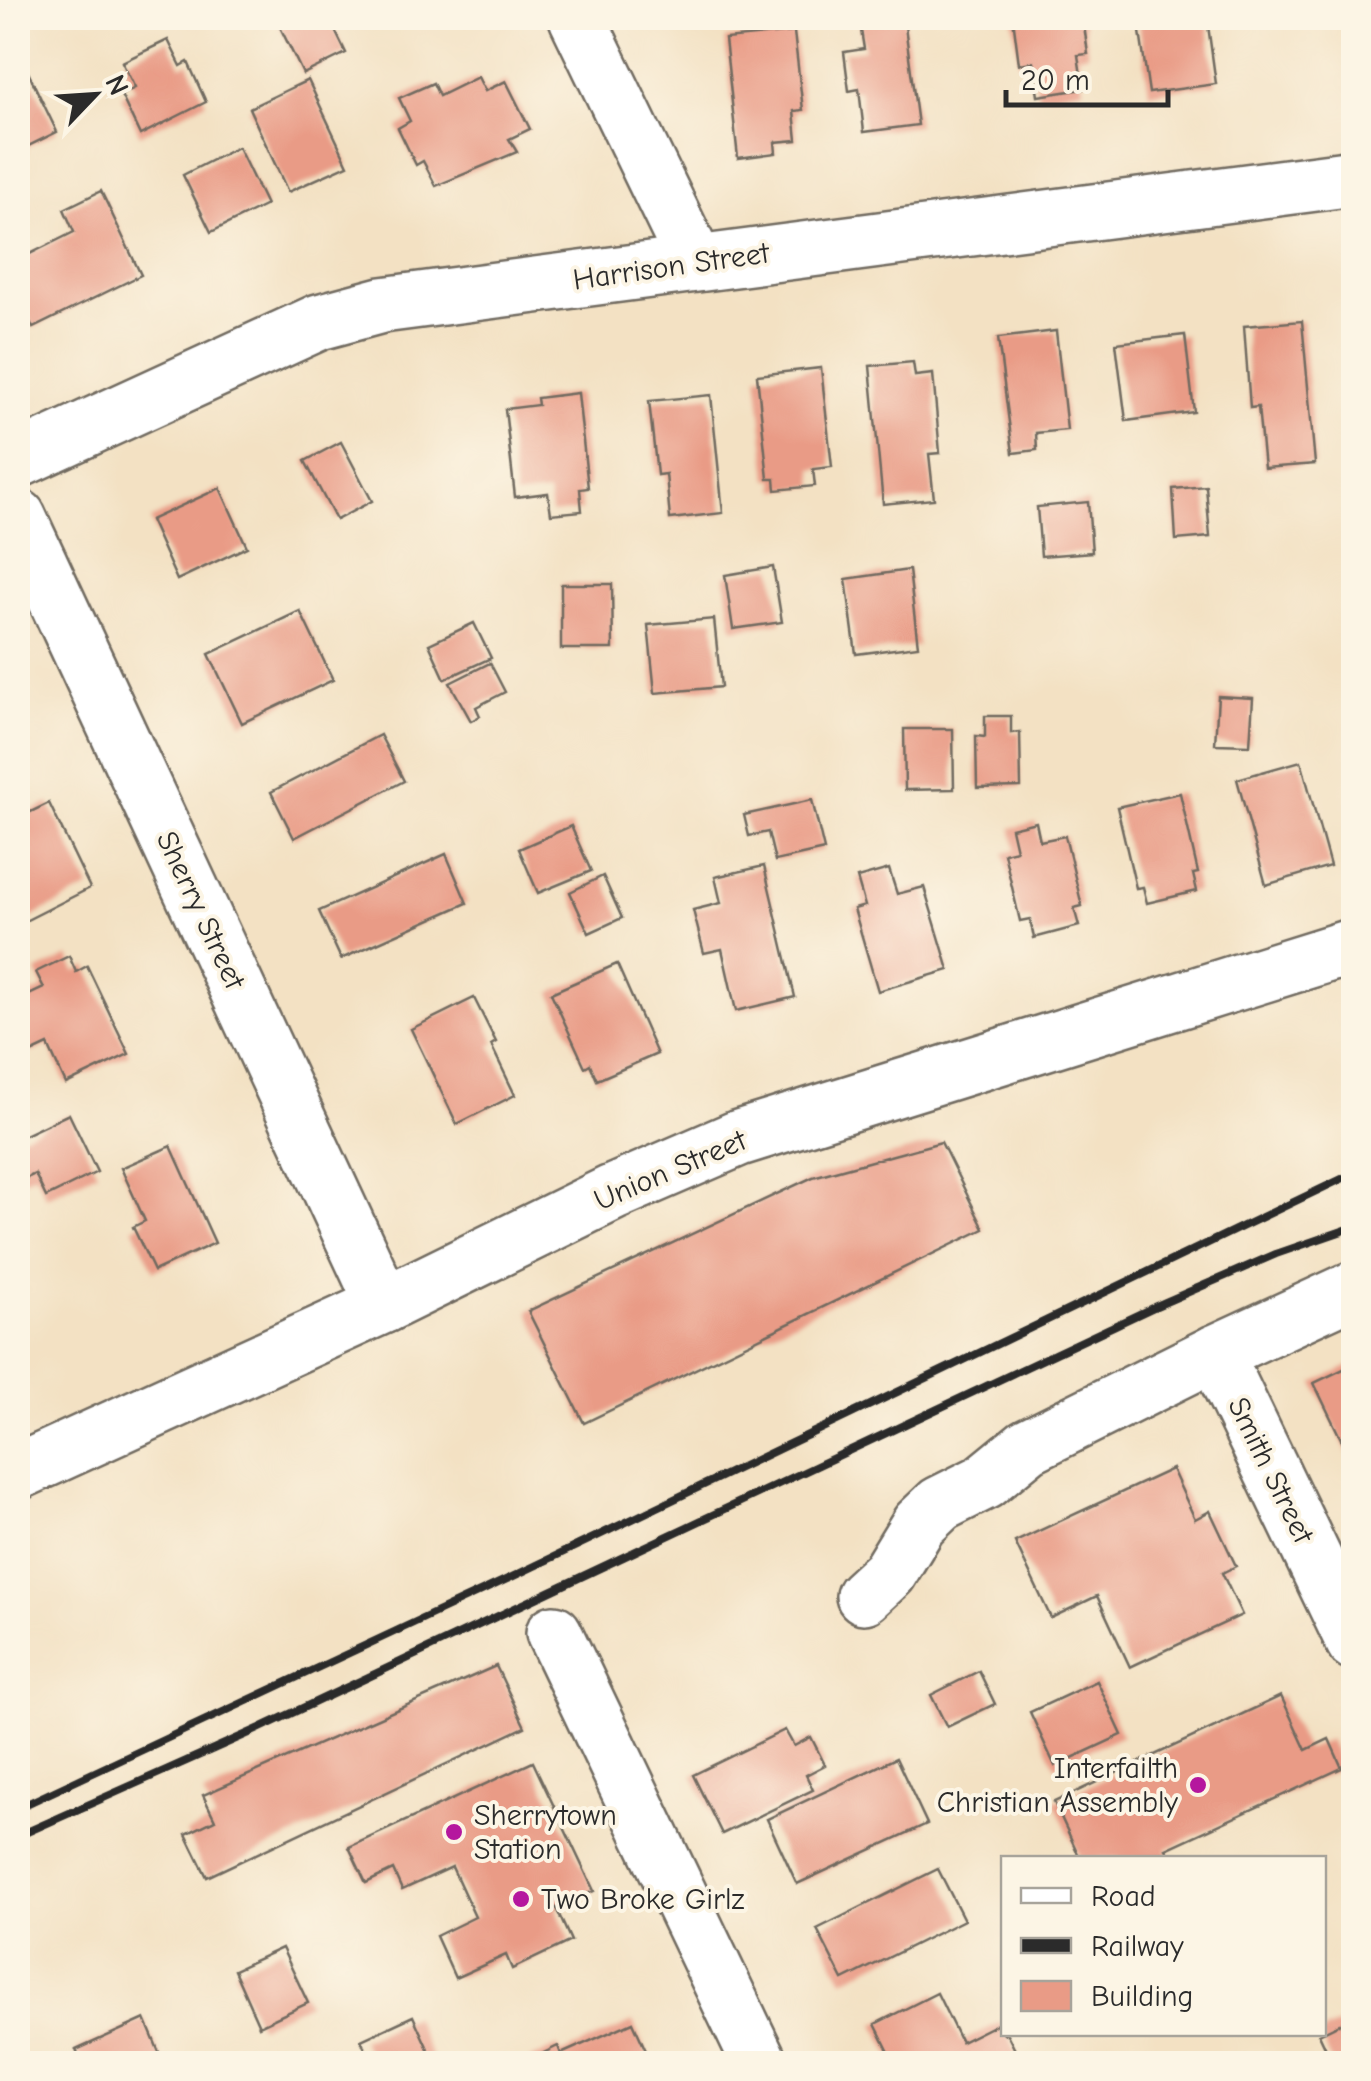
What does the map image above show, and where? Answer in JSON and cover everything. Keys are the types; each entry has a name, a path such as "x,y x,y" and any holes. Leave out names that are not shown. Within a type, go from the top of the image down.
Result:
{"street":[{"path":"577,18 695,262"},
{"name":"Harrison Street","path":"18,460 319,322 382,305 1354,178"},
{"name":"Sherry Street","path":"18,516 384,1304"},
{"name":"Union Street","path":"18,1472 384,1304 612,1193 739,1138 1354,946"},
{"path":"864,1596 889,1573 918,1524 940,1504 984,1482 1028,1446 1354,1289"},
{"name":"Smith Street","path":"1215,1353 1354,1642"},
{"path":"554,1634 760,2064"}],"building":[{"path":"299,18 329,18 346,53 303,74 280,27"},
{"path":"859,18 904,18 918,125 864,132 859,89 849,91 844,52 864,49"},
{"path":"1013,18 1083,18 1088,54 1078,55 1083,89 1038,96 1033,62 1019,64"},
{"path":"1138,18 1207,18 1216,84 1149,93"},
{"path":"794,32 803,110 794,111 797,140 775,142 776,153 738,158 725,39"},
{"path":"168,40 181,66 188,62 206,102 140,135 121,95 135,88 122,62"},
{"path":"28,72 57,132 26,147 28,152 18,157 18,77"},
{"path":"478,77 485,91 506,81 530,129 509,139 517,152 436,186 423,161 416,165 398,128 410,121 399,98 433,83 439,96"},
{"path":"308,80 348,165 288,192 249,108"},
{"path":"238,147 266,205 211,232 183,175"},
{"path":"101,191 141,275 33,328 18,296 18,260 74,232 64,209"},
{"path":"1302,321 1315,464 1264,468 1258,407 1250,408 1244,326"},
{"path":"1056,331 1067,430 1036,433 1037,450 1013,453 998,338"},
{"path":"1185,335 1194,412 1126,421 1116,343"},
{"path":"913,362 915,376 933,374 940,453 929,454 934,499 883,504 870,366"},
{"path":"821,368 832,467 813,469 815,486 776,490 775,479 768,479 757,375"},
{"path":"578,393 588,488 580,489 582,511 551,514 548,493 515,497 505,409 538,405 537,398"},
{"path":"711,395 723,513 670,519 666,474 657,475 649,401"},
{"path":"341,442 372,501 336,520 305,461"},
{"path":"1206,486 1210,537 1176,540 1173,489"},
{"path":"220,488 247,547 177,580 150,520"},
{"path":"1088,502 1092,552 1041,556 1037,507"},
{"path":"773,567 782,622 733,629 725,575"},
{"path":"909,570 918,646 856,654 846,579"},
{"path":"561,584 612,584 613,649 561,649"},
{"path":"300,611 333,680 242,723 209,654"},
{"path":"714,619 721,687 655,693 648,625"},
{"path":"474,623 491,658 445,679 429,644"},
{"path":"490,663 505,692 476,707 480,716 471,721 450,683"},
{"path":"1218,696 1253,698 1250,745 1215,744"},
{"path":"985,716 1011,716 1011,733 1020,732 1021,787 977,788 976,736 985,737"},
{"path":"904,729 953,729 954,789 905,790"},
{"path":"380,735 404,781 294,838 271,792"},
{"path":"1301,761 1330,866 1266,885 1237,779"},
{"path":"1180,793 1198,873 1193,874 1197,891 1147,903 1143,887 1136,888 1117,807"},
{"path":"812,800 824,850 775,861 768,832 749,836 744,815"},
{"path":"49,803 90,888 19,924 18,818"},
{"path":"1036,822 1040,841 1065,836 1082,906 1074,908 1079,926 1034,938 1030,919 1020,921 1004,853 1016,850 1011,828"},
{"path":"571,826 591,871 538,893 519,849"},
{"path":"446,854 467,903 341,959 319,911"},
{"path":"764,866 795,997 736,1011 722,949 704,953 693,910 721,903 715,877"},
{"path":"889,869 897,894 924,887 949,970 878,991 854,909 865,906 857,878"},
{"path":"603,876 622,918 589,933 570,892"},
{"path":"69,956 76,972 87,966 129,1054 66,1084 48,1045 31,1053 18,1024 18,1000 44,988 36,972"},
{"path":"617,964 657,1054 597,1080 590,1064 585,1067 551,993"},
{"path":"474,998 496,1042 491,1045 515,1095 457,1124 411,1029"},
{"path":"69,1114 97,1172 46,1197 35,1174 18,1182 18,1148 22,1146 18,1138"},
{"path":"941,1142 984,1229 584,1423 528,1311 813,1177"},
{"path":"171,1146 215,1243 154,1271 133,1227 145,1221 121,1168"},
{"path":"1354,1364 1354,1466 1314,1383"},
{"path":"1172,1469 1195,1519 1210,1511 1236,1566 1222,1573 1242,1615 1130,1667 1097,1596 1051,1618 1015,1542"},
{"path":"496,1666 525,1727 207,1877 186,1834 215,1820 203,1795"},
{"path":"979,1671 995,1704 947,1727 931,1695"},
{"path":"1097,1681 1122,1735 1055,1766 1030,1712"},
{"name":"Interfailth Christian Assembly","path":"1281,1696 1306,1750 1329,1739 1342,1768 1166,1849 1170,1856 1079,1856 1054,1802"},
{"path":"785,1730 794,1746 811,1737 825,1765 806,1775 813,1790 722,1834 693,1775"},
{"path":"896,1758 927,1824 797,1884 767,1819"},
{"path":"533,1762 594,1891 556,1908 571,1941 512,1969 506,1955 455,1978 436,1936 475,1917 452,1867 402,1890 393,1870 366,1883 349,1847"},
{"path":"938,1869 964,1920 843,1980 817,1929"},
{"path":"282,1948 308,2003 259,2026 234,1970"},
{"path":"937,1993 961,2042 1001,2022 1001,2036 1008,2036 1022,2064 895,2064 875,2024"},
{"path":"413,2016 435,2064 372,2064 361,2040"},
{"path":"1354,2017 1354,2064 1333,2064 1320,2036 1326,2036 1326,2031"},
{"path":"145,2019 164,2064 82,2064 76,2050"},
{"path":"633,2022 652,2064 521,2064 558,2046 561,2054"}],"railway":[{"path":"18,1808 518,1574 1354,1173"},
{"path":"18,1836 256,1730 1154,1307 1276,1254 1354,1227"}],"place":[{"name":"Interfailth Christian Assembly","path":"1198,1785"},
{"name":"Sherrytown Station","path":"454,1832"},
{"name":"Two Broke Girlz","path":"521,1899"}]}
